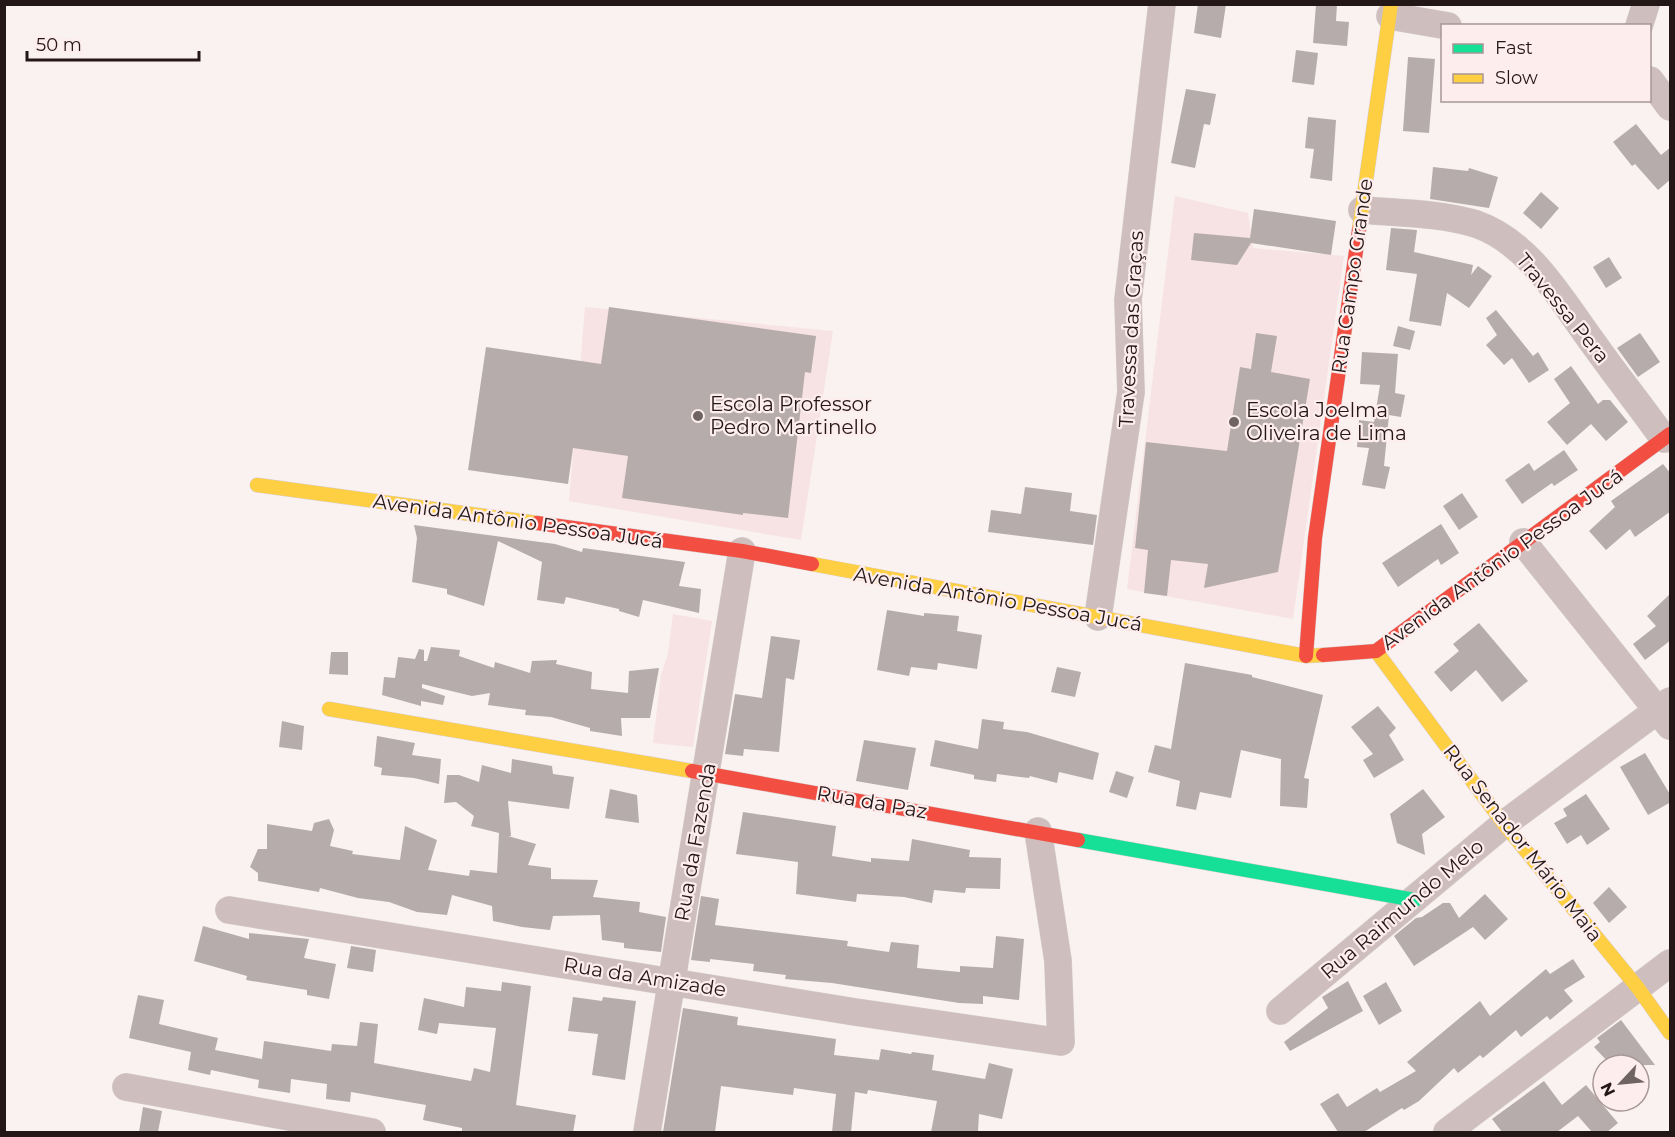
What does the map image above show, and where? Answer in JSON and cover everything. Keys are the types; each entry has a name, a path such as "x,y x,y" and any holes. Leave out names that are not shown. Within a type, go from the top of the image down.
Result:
{"street":[{"name":"Travessa das Graças","path":"1098,617 1131,392 1127,348 1128,300 1162,4"},
{"path":"1640,24 1646,4"},
{"path":"1390,10 1441,24"},
{"name":"Rua Campo Grande","path":"1306,656 1316,538 1390,10"},
{"path":"1651,81 1671,107"},
{"name":"Travessa Pera","path":"1362,210 1423,215 1475,224 1511,243 1534,266 1564,303 1667,437"},
{"name":"Avenida Antônio Pessoa Jucá","path":"257,485 742,551 1306,656 1376,651 1667,437"},
{"path":"1523,542 1666,713"},
{"name":"Rua da Fazenda","path":"647,1132 742,551"},
{"name":"Rua Senador Mário Maia","path":"1376,651 1504,824 1638,988 1671,1033"},
{"name":"Rua da Paz","path":"329,709 1038,831 1415,900"},
{"name":"Rua Raimundo Melo","path":"1280,1011 1504,824 1666,713"},
{"name":"Rua da Amizade","path":"229,910 855,1012 1061,1042 1058,961 1038,831"},
{"path":"1448,1132 1671,963"},
{"path":"126,1087 372,1132"}],"shaded area":[{"name":"Escola Joelma Oliveira de Lima","path":"1175,196 1248,213 1253,248 1344,256 1293,619 1127,589"},
{"name":"Escola Professor Pedro Martinello","path":"585,307 833,331 801,540 569,501"},
{"path":"673,614 712,621 693,747 653,743 661,675 668,653"}],"building":[{"path":"1198,4 1226,4 1221,38 1194,33"},
{"path":"1316,4 1337,4 1336,21 1349,22 1347,46 1313,43"},
{"path":"1296,50 1318,53 1314,85 1292,82"},
{"path":"1408,57 1435,59 1429,133 1403,131"},
{"path":"1186,89 1216,94 1210,125 1204,124 1195,168 1171,163"},
{"path":"1308,117 1336,120 1332,181 1310,178 1314,149 1305,148"},
{"path":"1636,124 1661,155 1671,147 1671,179 1658,190 1635,164 1632,166 1613,142"},
{"path":"1433,167 1468,171 1469,168 1498,177 1489,208 1430,199"},
{"path":"1541,192 1559,208 1541,229 1523,213"},
{"path":"1254,209 1336,221 1331,255 1251,243 1237,265 1191,260 1194,233 1250,238"},
{"path":"1391,228 1417,230 1414,252 1473,265 1471,275 1478,266 1492,276 1469,308 1447,293 1441,326 1409,321 1417,274 1386,270"},
{"path":"1609,257 1622,278 1606,288 1593,267"},
{"name":"Escola Professor Pedro Martinello","path":"609,307 816,336 811,373 805,372 788,518 743,513 743,515 622,498 628,456 573,448 568,484 468,470 486,347 601,364"},
{"path":"1496,310 1533,356 1538,352 1549,370 1529,383 1512,358 1504,365 1486,345 1497,335 1486,318"},
{"path":"1398,326 1415,331 1410,350 1393,346"},
{"path":"1256,333 1277,336 1271,372 1310,379 1278,572 1204,588 1208,564 1171,560 1167,596 1144,593 1148,550 1135,548 1146,442 1227,451 1240,367 1251,369"},
{"path":"1640,333 1660,362 1638,377 1617,348"},
{"path":"1362,352 1398,354 1395,393 1405,395 1401,417 1389,415 1384,466 1390,467 1385,489 1362,485 1369,448 1357,447 1359,420 1374,422 1380,385 1360,384"},
{"path":"1571,366 1598,404 1603,400 1610,400 1628,422 1606,441 1591,424 1567,445 1547,422 1570,403 1554,379"},
{"path":"1564,450 1578,470 1554,486 1552,483 1522,504 1505,480 1529,463 1534,471"},
{"path":"1663,464 1671,474 1671,511 1635,537 1630,529 1606,550 1589,531 1615,507 1611,501"},
{"path":"1025,487 1072,493 1070,511 1097,515 1093,545 988,532 991,510 1021,514"},
{"path":"1462,493 1478,517 1459,530 1443,506"},
{"path":"1441,524 1459,553 1441,565 1438,559 1398,587 1382,563"},
{"path":"414,525 555,544 582,552 583,548 685,562 679,586 701,589 699,613 643,600 639,617 619,611 619,609 566,597 564,604 537,600 542,562 498,541 484,606 447,594 447,589 412,582 417,538"},
{"path":"1671,593 1671,640 1645,660 1633,644 1656,626 1647,616"},
{"path":"887,610 924,616 924,613 959,616 957,631 982,635 977,669 938,663 937,670 911,667 909,676 877,670"},
{"path":"1479,623 1528,681 1502,702 1476,670 1451,692 1434,672 1459,651 1453,644"},
{"path":"771,636 800,640 794,680 786,678 779,752 744,749 743,756 725,754 735,694 762,698"},
{"path":"431,647 460,650 459,656 494,668 495,662 530,673 532,661 557,660 556,664 592,672 591,689 628,693 629,671 659,668 650,718 621,718 622,736 590,731 590,728 551,717 525,715 526,710 488,705 490,693 472,696 422,684 422,688 445,696 443,705 421,701 421,706 382,695 384,677 395,678 398,657 415,659 419,649 424,650 424,661 427,661"},
{"path":"331,652 348,652 348,675 329,674"},
{"path":"1185,663 1252,675 1252,677 1323,695 1304,778 1309,779 1307,808 1280,806 1281,759 1241,750 1231,798 1200,792 1196,810 1176,806 1180,781 1148,772 1155,745 1171,749"},
{"path":"1057,667 1081,672 1075,697 1051,692"},
{"path":"1378,706 1396,728 1389,735 1404,760 1374,778 1363,760 1373,754 1351,727"},
{"path":"982,719 1004,722 1003,729 1027,732 1099,753 1093,780 1059,772 1057,783 1030,776 1029,778 997,774 996,782 974,779 974,775 930,766 935,740 978,749"},
{"path":"282,721 304,726 302,750 279,747"},
{"path":"377,736 415,743 412,755 441,759 439,784 414,778 381,775 382,768 374,766"},
{"path":"864,740 916,748 908,790 856,781"},
{"path":"1645,753 1671,796 1671,802 1648,815 1620,767"},
{"path":"512,759 552,766 553,774 574,777 569,809 508,801 511,836 508,836 536,844 528,865 551,868 551,879 598,880 593,897 640,902 639,912 666,917 661,952 624,948 624,943 602,940 600,915 553,916 550,930 522,927 493,921 492,906 452,895 447,915 417,912 389,902 358,898 320,888 319,892 258,881 258,873 250,867 258,849 267,849 267,824 312,831 314,823 329,819 334,830 330,846 353,851 352,854 400,860 405,826 437,840 428,870 469,876 470,870 497,873 499,833 471,826 474,816 456,802 444,803 447,775 459,775 479,782 482,765 511,773"},
{"path":"1116,771 1134,777 1127,798 1109,792"},
{"path":"610,789 637,795 639,823 605,818"},
{"path":"1423,789 1445,817 1422,834 1425,855 1397,843 1390,814"},
{"path":"1586,794 1610,829 1587,845 1581,835 1567,844 1554,823 1567,816 1563,809"},
{"path":"743,812 836,826 832,856 871,862 871,858 909,861 912,839 970,850 969,857 1001,858 1000,889 966,888 965,893 934,890 932,903 904,897 857,894 856,902 796,894 798,862 736,854"},
{"path":"1609,887 1627,907 1609,923 1593,903"},
{"path":"1485,894 1508,919 1485,940 1473,927 1414,966 1394,936 1416,918 1422,917 1443,903 1450,903 1459,918"},
{"path":"701,896 719,899 715,925 848,941 847,946 889,952 891,942 919,945 917,968 960,972 960,966 993,968 996,936 1024,939 1019,1000 983,996 983,1004 959,1003 832,983 785,979 786,975 753,971 754,964 710,959 710,962 691,960"},
{"path":"203,926 249,939 249,933 309,939 304,958 336,964 329,999 307,995 307,990 246,980 247,976 194,961"},
{"path":"351,946 376,950 373,972 347,968"},
{"path":"1573,959 1585,977 1564,990 1573,1001 1550,1020 1547,1016 1521,1037 1516,1030 1483,1058 1480,1055 1458,1073 1454,1068 1419,1101 1404,1110 1402,1108 1364,1132 1338,1132 1320,1104 1338,1093 1347,1107 1377,1088 1380,1092 1416,1071 1407,1062 1480,1001 1490,1016 1546,969 1550,974"},
{"path":"1348,981 1363,1011 1290,1051 1284,1042 1328,1008 1322,997"},
{"path":"502,982 531,986 516,1105 576,1115 573,1132 462,1132 462,1128 423,1120 426,1105 351,1092 350,1102 326,1099 327,1084 291,1079 290,1093 258,1088 259,1080 211,1070 210,1075 188,1070 191,1052 129,1038 138,995 164,1000 159,1024 218,1038 215,1050 262,1059 264,1041 331,1051 332,1044 357,1046 360,1022 378,1024 374,1063 471,1081 474,1068 490,1072 496,1028 439,1023 437,1034 418,1030 424,998 464,1007 466,987 501,991"},
{"path":"1386,982 1402,1011 1379,1025 1363,996"},
{"path":"573,997 602,1001 603,997 636,1001 625,1080 592,1075 598,1034 568,1031"},
{"path":"683,1008 738,1017 737,1025 836,1039 834,1055 879,1060 881,1049 934,1055 932,1070 985,1079 989,1063 1013,1069 1002,1119 979,1114 978,1132 931,1132 937,1101 868,1090 867,1094 855,1092 851,1132 832,1132 836,1094 794,1088 793,1095 721,1086 715,1132 663,1132"},
{"path":"1621,1020 1646,1053 1600,1053 1594,1047 1600,1042 1597,1038"},
{"path":"1544,1081 1562,1105 1586,1085 1591,1091 1591,1113 1610,1113 1618,1123 1607,1132 1592,1132 1578,1116 1557,1132 1502,1132 1492,1119"},
{"path":"143,1107 162,1111 158,1132 139,1132"}],"traffic: fast":[{"path":"1078,840 1415,900"}],"traffic: slow":[{"path":"1359,230 1391,4"},
{"path":"257,485 537,523"},
{"path":"812,564 1306,656 1323,655"},
{"path":"1376,651 1504,824 1638,988 1670,1033"},
{"path":"329,709 692,771"}],"traffic: jam":[{"path":"1306,656 1315,538 1359,230"},
{"path":"1323,655 1376,651 1670,434"},
{"path":"537,523 742,551 812,564"},
{"path":"692,771 1078,840"}],"place":[{"name":"Escola Professor Pedro Martinello","path":"698,416"},
{"name":"Escola Joelma Oliveira de Lima","path":"1234,422"}]}
